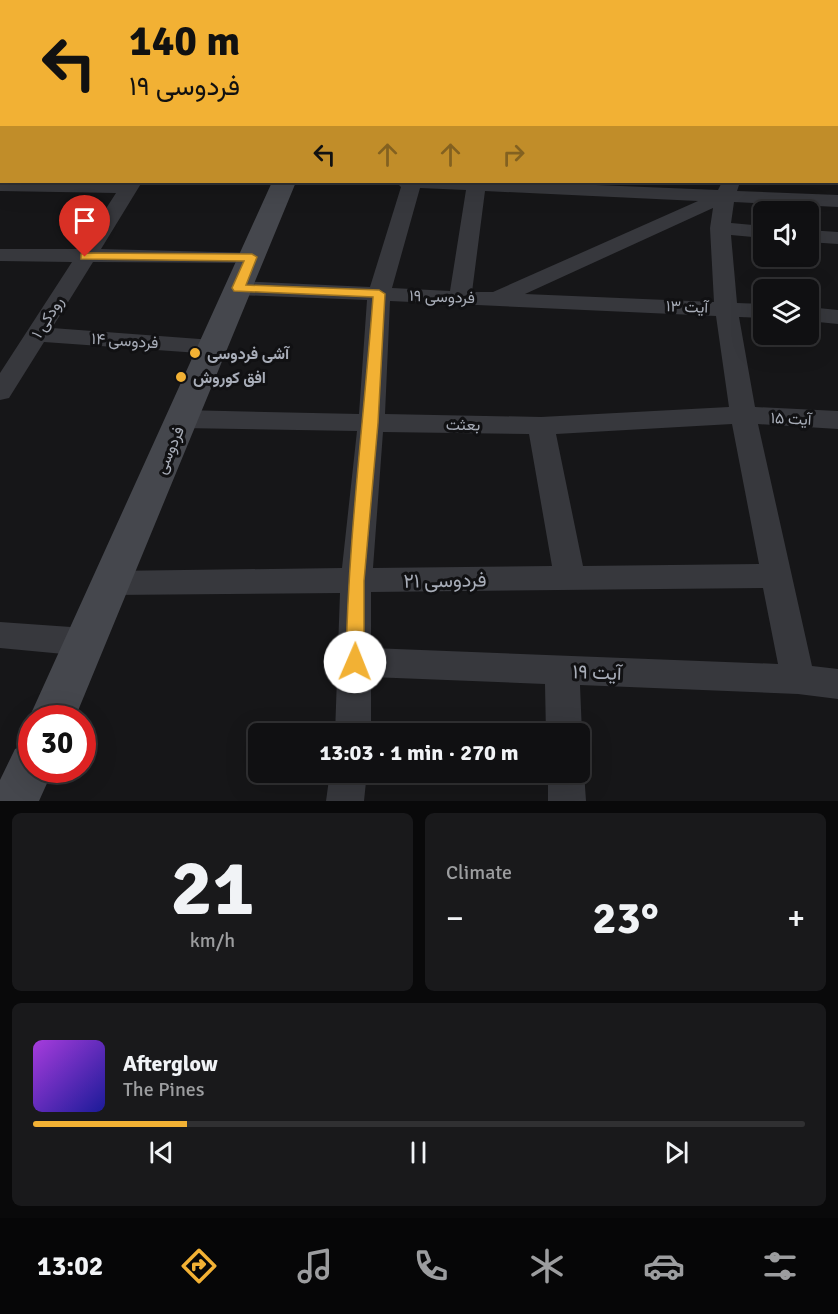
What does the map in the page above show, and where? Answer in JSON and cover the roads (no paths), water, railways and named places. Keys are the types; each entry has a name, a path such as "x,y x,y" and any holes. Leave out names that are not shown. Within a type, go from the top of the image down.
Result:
{"main road":[{"name":"فردوسی","path":"58,705 284,183"},
{"path":"15,801 23,783"}],"street":[{"path":"353,723 356,581 371,423 379,294 412,183"},
{"path":"444,183 728,189 838,201"},
{"path":"460,297 476,184"},
{"path":"0,185 131,185"},
{"name":"رودکی ۱","path":"0,392 10,359 36,334 131,185"},
{"path":"728,189 720,228 726,308 743,416 798,679"},
{"path":"496,298 728,189"},
{"path":"720,228 753,231"},
{"path":"819,237 838,238"},
{"name":"فردوسی ۱۹","path":"0,255 85,257 245,273 379,294 610,303"},
{"name":"آیت ۱۳","path":"610,303 753,310"},
{"path":"819,315 838,317"},
{"name":"فردوسی ۱۴","path":"36,334 213,347"},
{"name":"بعثت","path":"182,419 541,426 743,416"},
{"name":"آیت ۱۵","path":"743,416 838,420"},
{"path":"541,426 570,578"},
{"name":"فردوسی ۲۱","path":"111,583 778,576"},
{"path":"0,635 86,642"},
{"name":"آیت ۱۹","path":"355,662 798,679 838,684"},
{"path":"562,670 564,723"},
{"path":"345,801 347,783"},
{"path":"566,783 567,801"}],"place":[{"name":"آشی فردوسی","path":"195,353"},
{"name":"افق کوروش","path":"181,377"}]}
